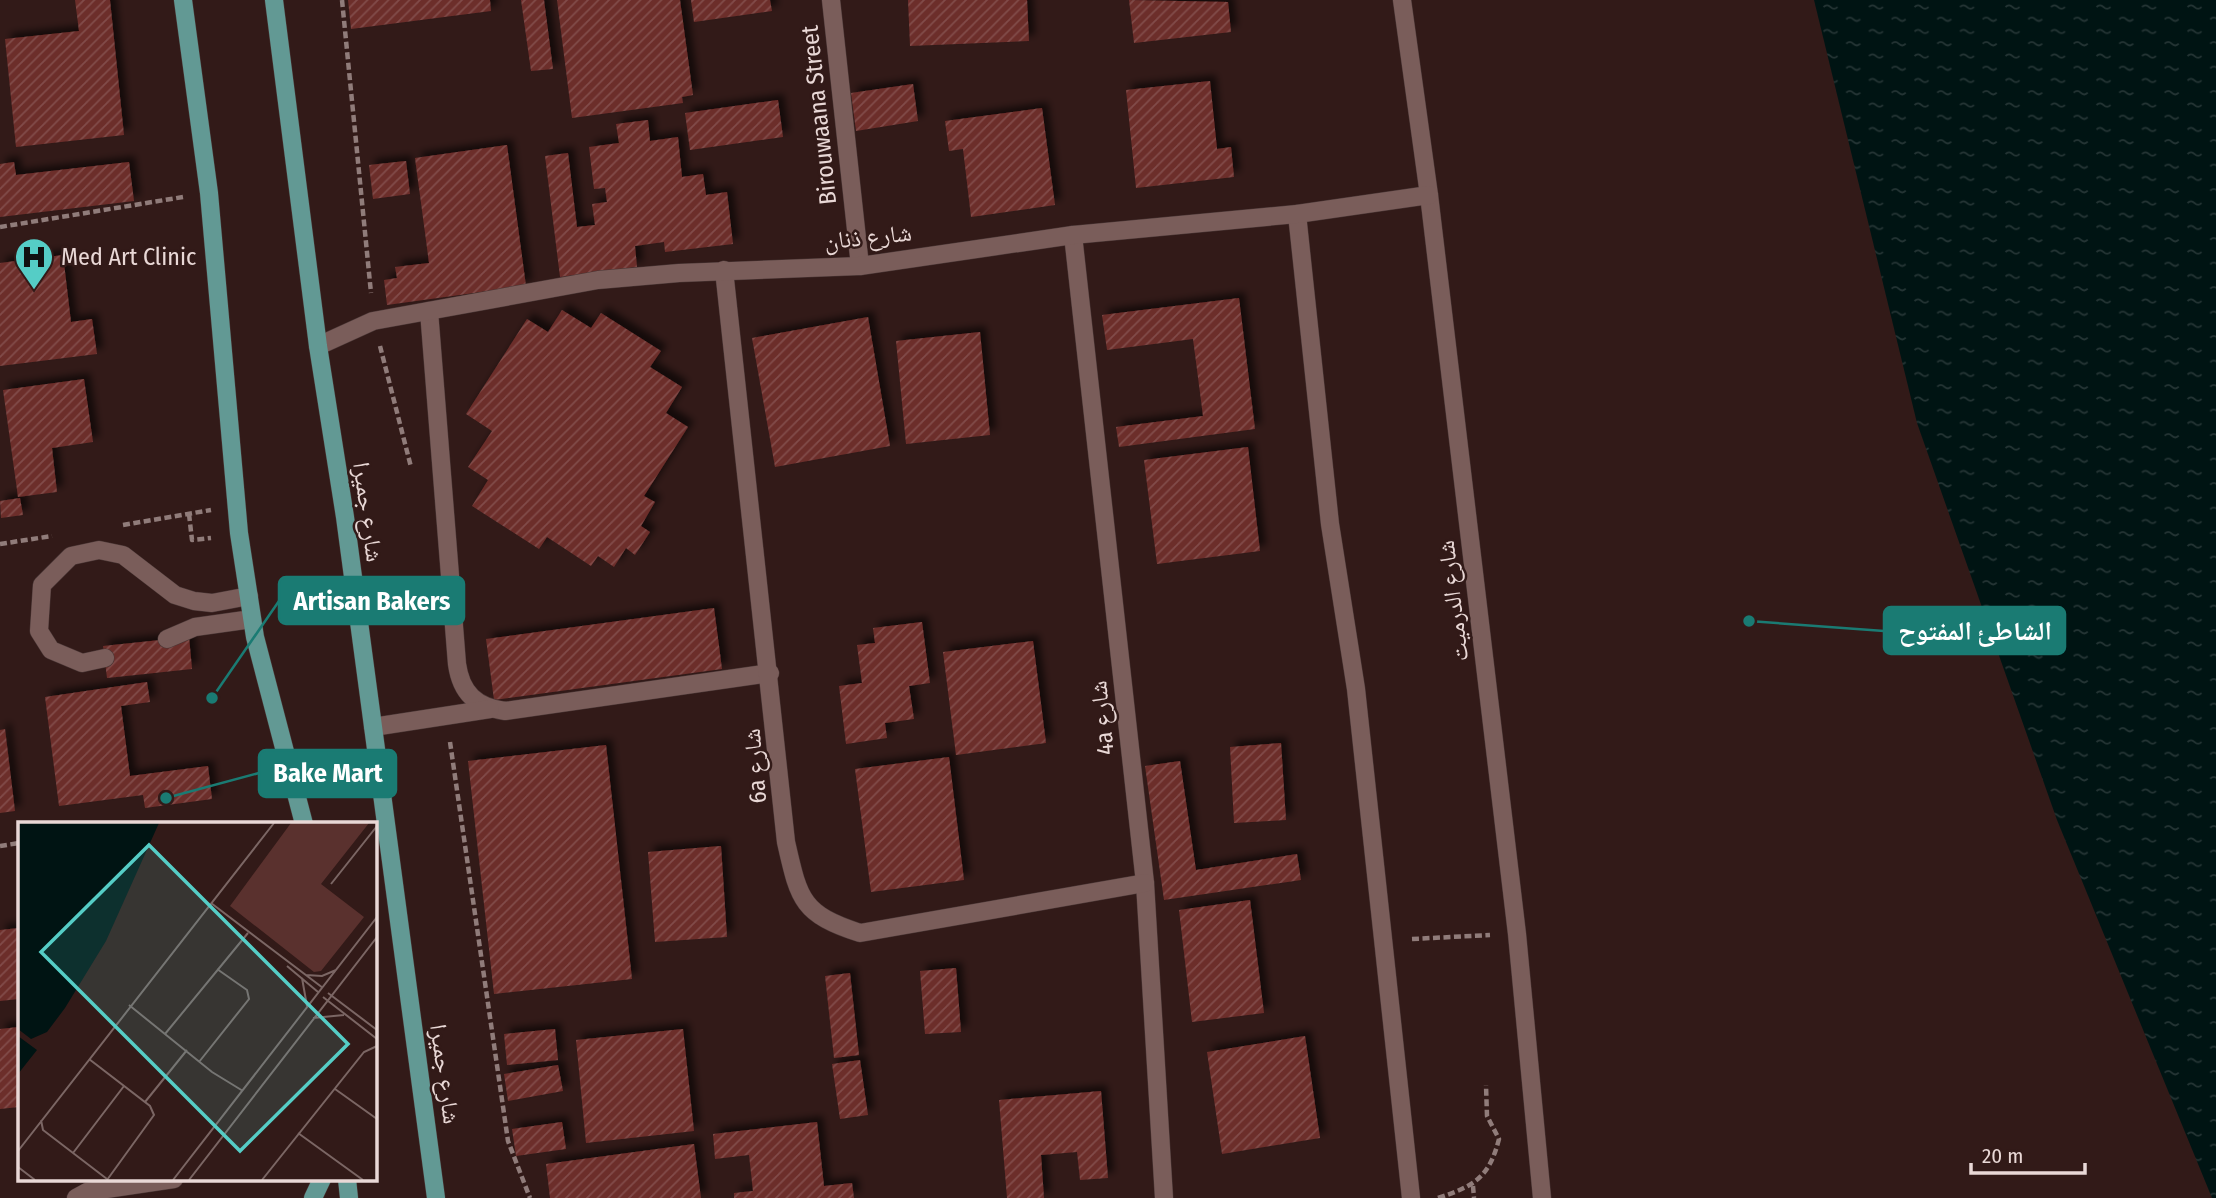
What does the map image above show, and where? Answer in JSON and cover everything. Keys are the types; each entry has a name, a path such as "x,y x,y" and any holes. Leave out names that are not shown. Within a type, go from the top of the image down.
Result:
{"main road":[{"path":"183,0 209,193 239,534 248,596 303,822"},
{"name":"شارع جميرا","path":"274,0 318,346 373,727 435,1189"},
{"path":"313,1198 322,1180"},
{"path":"347,1180 349,1198"},
{"path":"435,1189 450,1198"}],"street":[{"name":"Birouwaana Street","path":"831,0 860,266"},
{"name":"شارع الدرميت","path":"1402,0 1429,195 1517,934 1542,1198"},
{"name":"شارع ذنان","path":"318,346 373,321 598,280 724,270 860,266 1073,235 1297,214 1429,195"},
{"path":"1297,214 1330,524 1356,690 1411,1198"},
{"name":"4a شارع","path":"1073,235 1145,883 1164,1198"},
{"name":"6a شارع","path":"724,270 770,673 786,842 800,896 810,909 834,925 860,933 1145,883"},
{"path":"429,311 459,678 477,703 490,709"},
{"path":"104,658 82,663 51,650 39,631 42,585 71,556 99,550 123,555 176,595 194,601 212,603 248,596"},
{"path":"167,639 195,627 252,619"},
{"path":"373,727 770,673"},
{"path":"76,1198 87,1192 167,1180"}],"path":[{"path":"0,227 209,193"},
{"path":"189,514 192,540 239,534"},
{"path":"0,846 18,843"},
{"path":"1383,940 1517,934"},
{"path":"1438,1198 1473,1186 1493,1161 1499,1139 1487,1116 1486,1085"},
{"path":"1473,1186 1474,1198"}],"water":[{"path":"1814,0 2216,0 2216,1198 2212,1198 2057,820 1917,423"}],"building":[{"path":"75,0 110,0 124,135 16,147 5,39 79,31"},
{"path":"348,0 490,0 491,11 351,29"},
{"path":"521,0 544,0 553,69 531,71"},
{"path":"557,0 680,0 693,95 682,97 683,103 572,118"},
{"path":"691,0 770,0 772,11 694,22"},
{"path":"908,0 1027,0 1029,41 910,46"},
{"path":"1129,0 1228,2 1231,32 1134,43"},
{"path":"1210,81 1217,149 1231,147 1234,177 1136,188 1126,90"},
{"path":"913,84 918,121 856,131 851,93"},
{"path":"778,100 783,137 690,150 685,113"},
{"path":"1042,108 1055,205 971,217 963,149 949,151 945,121"},
{"path":"648,120 650,141 678,137 682,177 703,174 706,195 727,192 733,244 665,252 664,242 635,246 637,267 560,277 545,156 568,153 577,227 595,225 592,204 607,202 605,188 594,189 589,147 619,143 616,124"},
{"path":"507,145 526,286 387,305 384,280 397,278 395,267 429,263 415,158"},
{"path":"406,161 410,194 373,199 369,165"},
{"path":"14,162 16,175 129,162 134,201 0,217 0,164"},
{"name":"Med Art Clinic","path":"63,255 71,322 92,319 97,354 0,366 0,263"},
{"path":"1239,298 1255,429 1119,447 1116,427 1203,416 1193,339 1107,350 1102,315"},
{"path":"562,310 591,328 601,313 661,351 650,367 682,387 666,413 688,427 644,496 655,502 641,526 650,532 635,555 626,548 614,567 598,556 591,566 547,537 539,549 472,506 488,480 468,467 492,431 466,414 527,319 548,332"},
{"path":"868,317 890,446 775,467 752,338"},
{"path":"980,332 990,435 906,444 896,341"},
{"path":"84,379 93,442 52,448 57,492 18,497 3,390"},
{"path":"1248,447 1260,551 1157,564 1144,460"},
{"path":"20,498 23,515 1,518 0,501"},
{"path":"714,608 722,669 494,700 486,639"},
{"path":"922,622 930,683 909,686 914,719 885,723 887,738 846,744 839,686 862,683 857,645 875,643 873,628"},
{"path":"189,637 192,669 107,678 103,646"},
{"path":"1033,641 1046,743 956,755 943,652"},
{"path":"147,682 150,702 121,706 130,776 208,766 212,799 145,808 143,795 59,806 45,697"},
{"path":"5,729 15,811 0,813 0,730"},
{"path":"1281,743 1286,820 1234,823 1230,747"},
{"path":"606,745 632,979 494,994 468,761"},
{"path":"949,757 964,880 871,892 855,769"},
{"path":"1180,761 1196,870 1297,854 1301,880 1164,900 1145,766"},
{"path":"721,846 727,937 655,942 648,852"},
{"path":"1250,900 1264,1013 1192,1022 1179,910"},
{"path":"18,928 18,999 0,1001 0,930"},
{"path":"956,968 961,1032 925,1034 920,971"},
{"path":"850,973 859,1055 834,1058 825,976"},
{"path":"18,1027 18,1107 0,1109 0,1029"},
{"path":"555,1029 558,1060 507,1065 504,1034"},
{"path":"683,1029 694,1131 586,1143 576,1040"},
{"path":"1305,1036 1320,1138 1222,1154 1207,1052"},
{"path":"860,1060 868,1115 840,1119 832,1064"},
{"path":"558,1065 563,1091 508,1101 504,1074"},
{"path":"1101,1091 1108,1178 1080,1180 1077,1152 1041,1155 1044,1198 1007,1198 999,1100"},
{"path":"562,1122 566,1149 516,1156 512,1129"},
{"path":"817,1122 824,1186 852,1183 854,1198 734,1198 734,1193 753,1191 749,1155 715,1159 713,1134"},
{"path":"694,1144 701,1198 550,1198 546,1164"}],"place":[{"name":"Med Art Clinic","path":"34,291"},
{"name":"الشاطئ المفتوح","path":"1749,621"},
{"name":"Artisan Bakers","path":"212,698"},
{"name":"Bake Mart","path":"166,798"}]}
